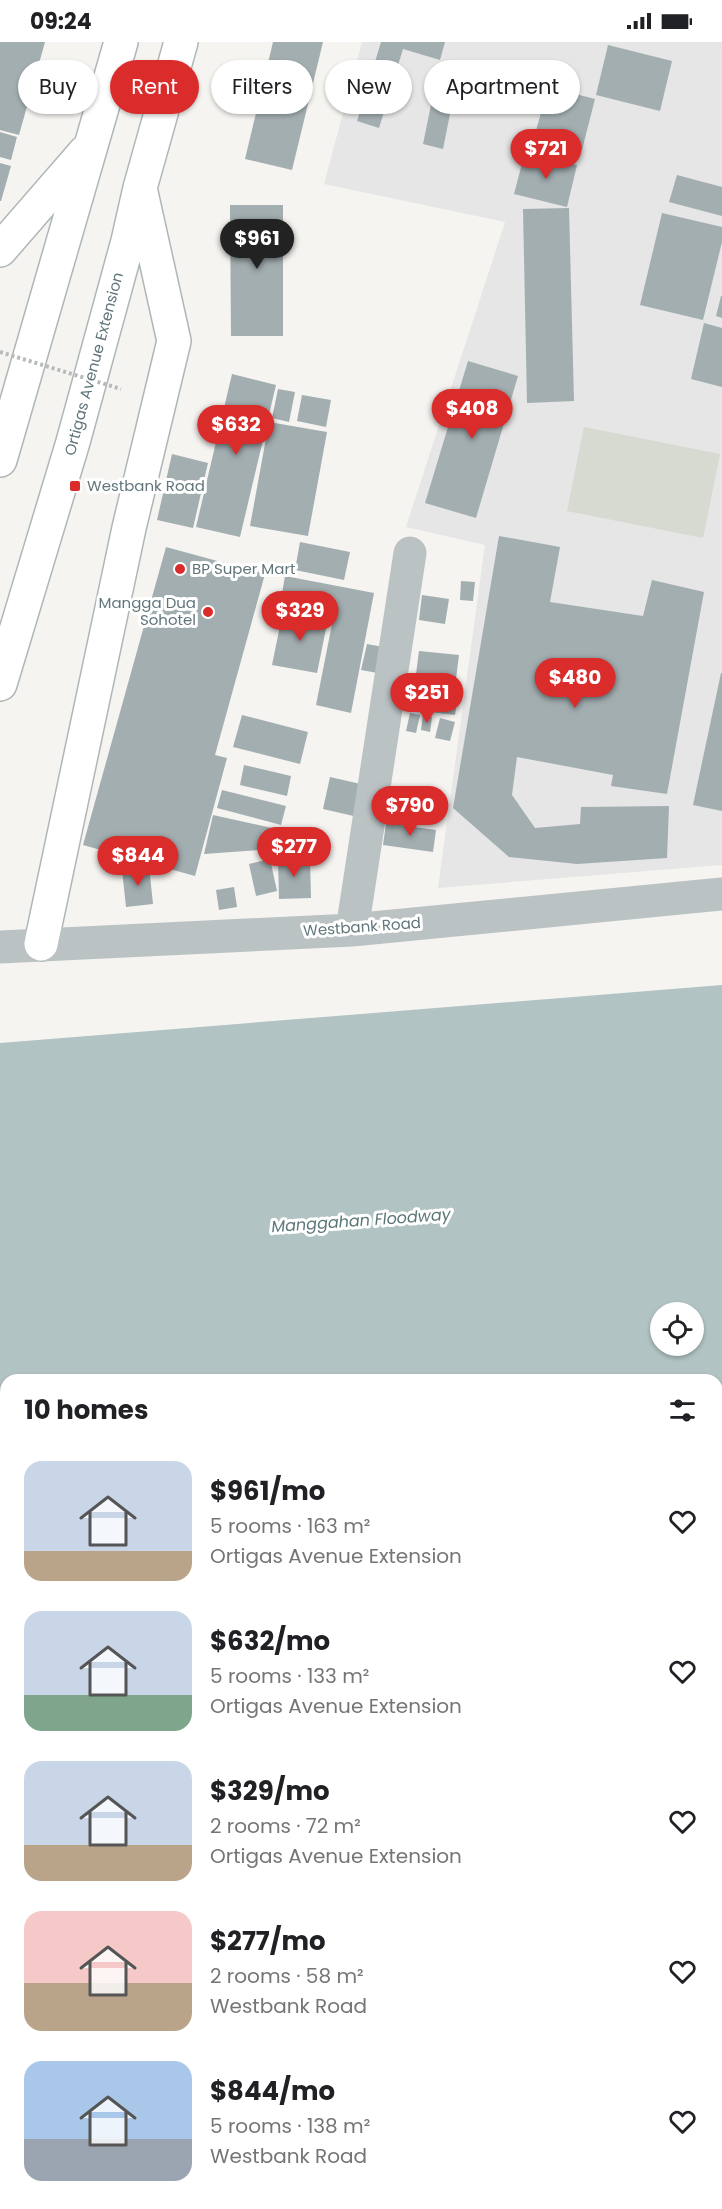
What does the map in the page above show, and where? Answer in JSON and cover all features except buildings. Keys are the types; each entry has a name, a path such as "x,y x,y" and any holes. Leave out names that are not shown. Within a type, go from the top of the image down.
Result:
{"main road":[{"path":"0,460 121,42"},
{"name":"Ortigas Avenue Extension","path":"0,684 73,442 181,42"},
{"path":"0,250 92,144"},
{"path":"41,944 129,528 174,341 140,188"}],"street":[{"path":"352,930 410,553"},
{"name":"Westbank Road","path":"0,947 352,930 722,894"}],"path":[{"path":"0,352 121,389"}],"shaded area":[{"path":"362,42 722,42 722,865 438,888 485,545 406,527 505,222 324,184 343,114 412,114 412,60 357,60"},
{"path":"584,427 720,454 703,538 567,511"}],"water":[{"name":"Manggahan Floodway","path":"722,985 722,1374 0,1374 0,1043"}],"place":[{"name":"Westbank Road","path":"75,486"},
{"name":"BP Super Mart","path":"180,569"},
{"name":"Mangga Dua Sohotel","path":"208,612"}]}
